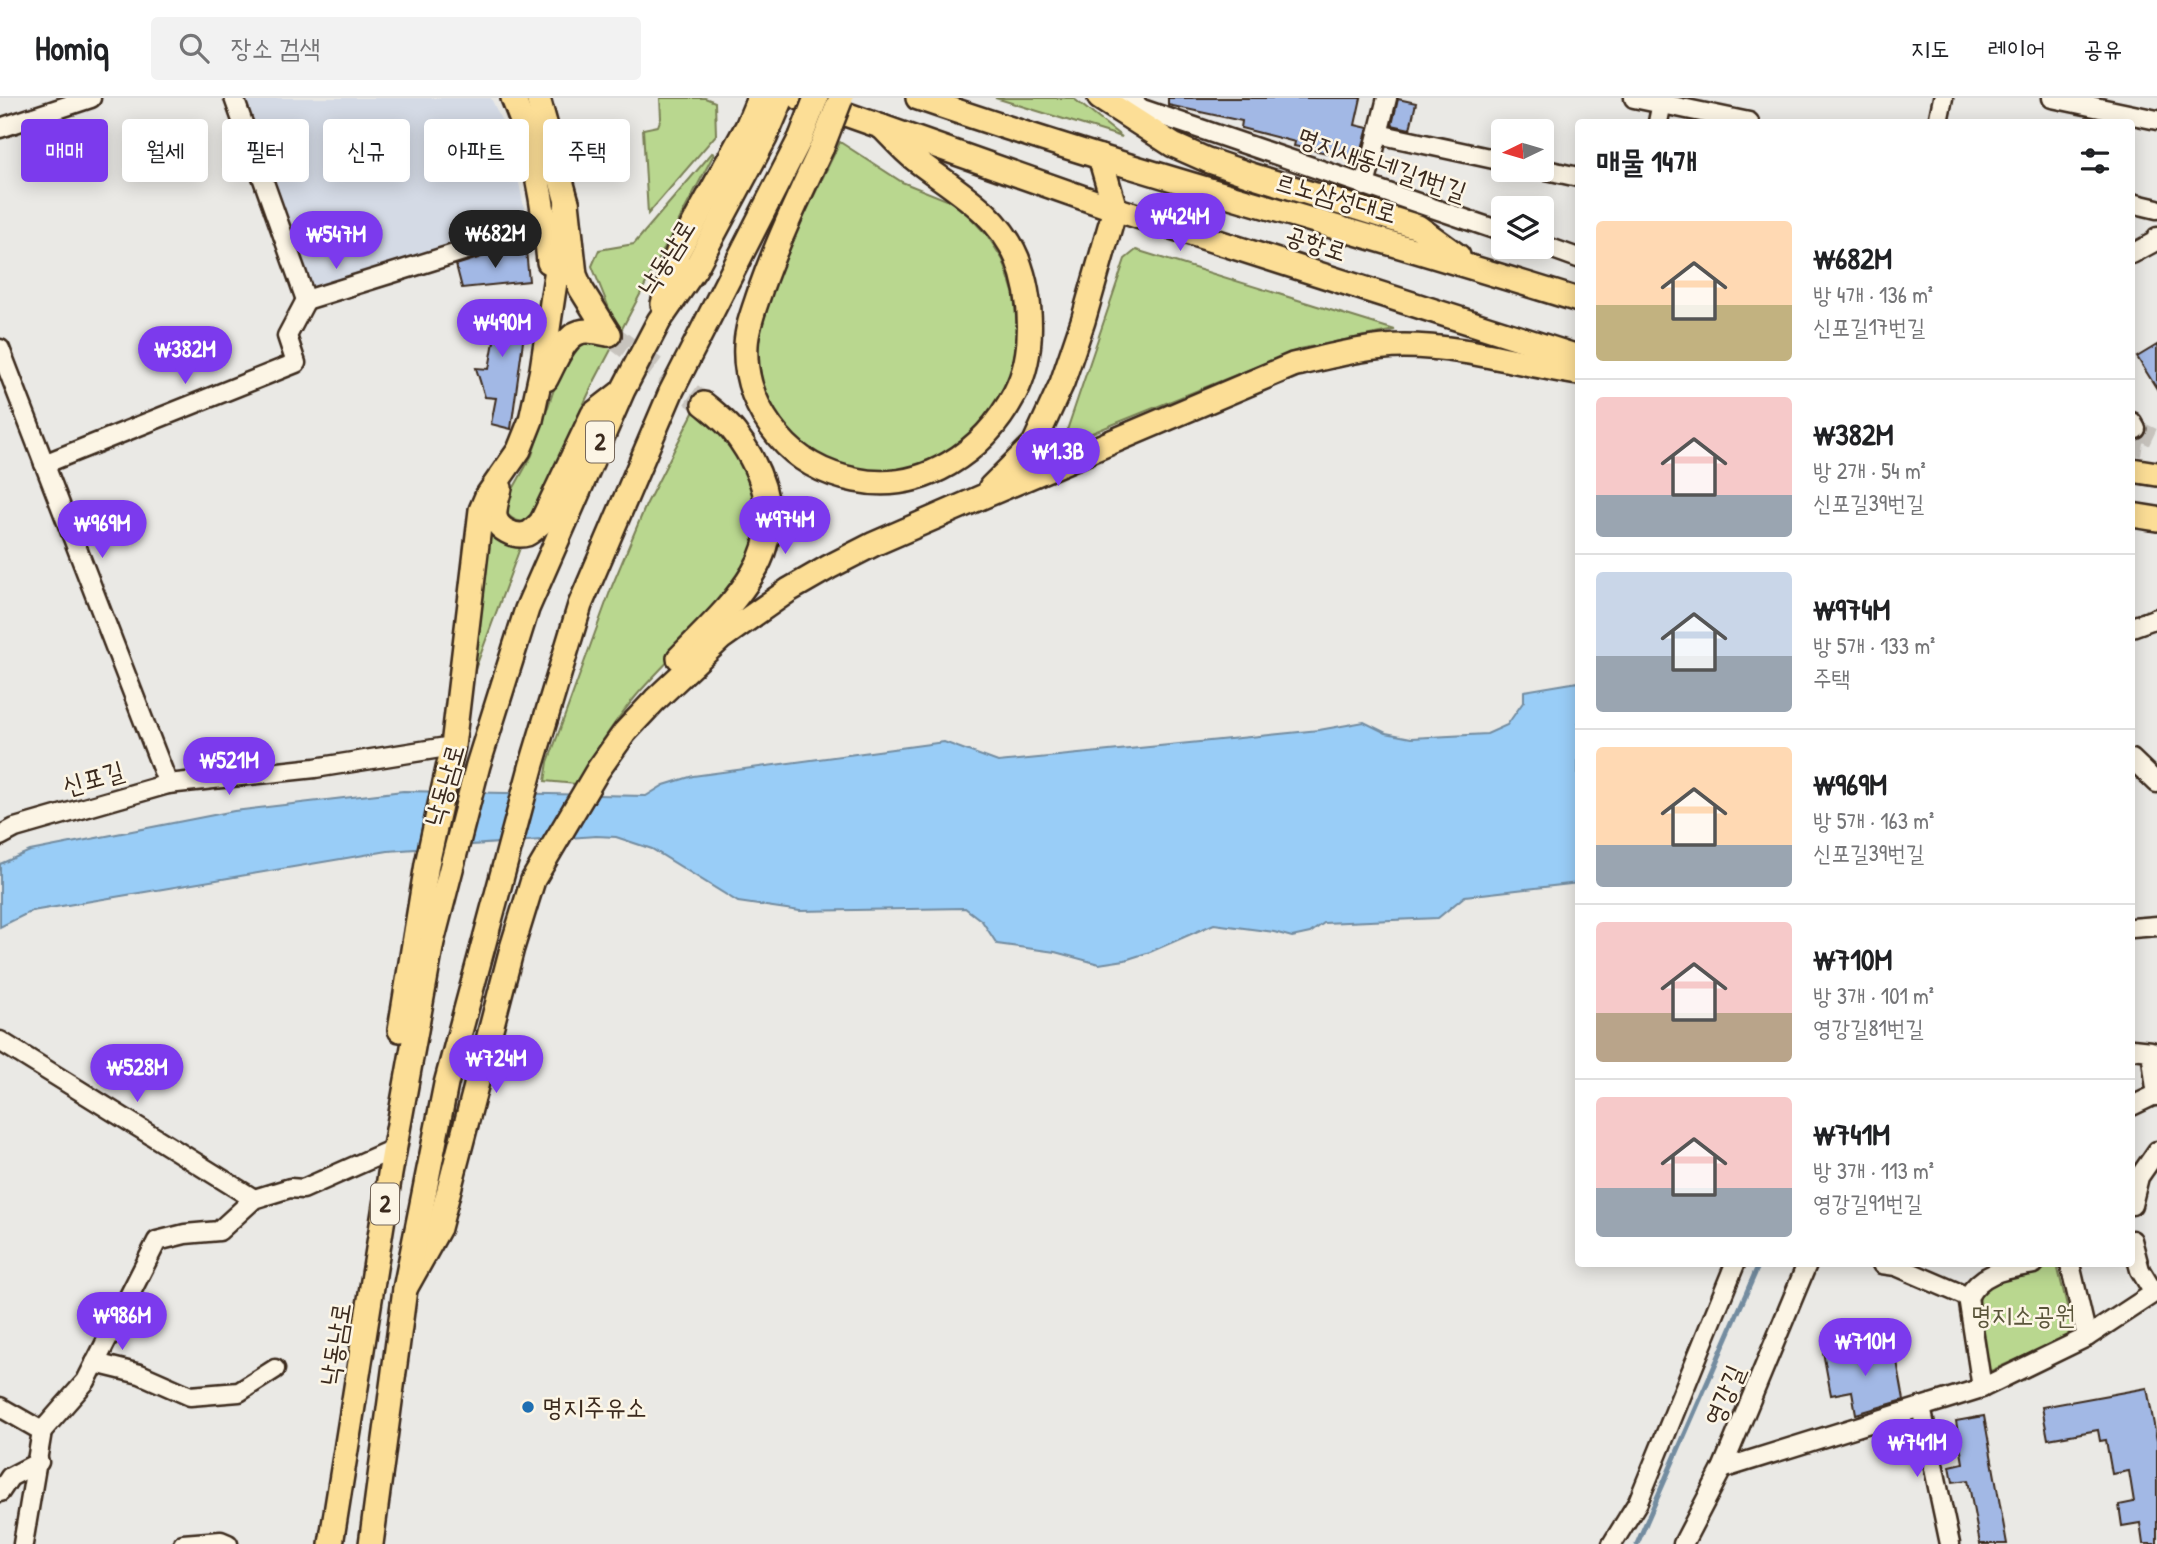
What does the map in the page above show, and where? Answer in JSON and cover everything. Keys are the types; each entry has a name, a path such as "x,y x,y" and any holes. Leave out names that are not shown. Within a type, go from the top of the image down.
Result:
{"main road":[{"path":"513,98 527,136 547,236 552,297"},
{"path":"538,394 572,336 581,331 608,334 575,275 567,202 540,98"},
{"path":"756,132 758,98"},
{"name":"낙동남로","path":"331,1544 390,1174 428,961 478,765 527,609 623,390 659,321 695,269 756,132 782,98"},
{"name":"공항로","path":"800,98 1115,209 1575,356"},
{"name":"2","path":"371,1544 405,1289 446,1084 532,764 580,605 649,439 801,137 816,98"},
{"path":"841,98 768,269 751,319 746,344 747,377 768,425 787,447 808,464 836,477 866,483 898,482 924,477 950,465 972,449 993,428 1016,392 1025,363 1029,329 1026,293 1017,258 997,226 974,201 913,158 881,127"},
{"name":"르노삼성대로","path":"918,98 1100,157 1472,266 1575,299"},
{"path":"1103,99 1173,145 1207,160 1418,227 1472,266"},
{"path":"982,497 1034,444 1062,383 1115,209 1100,157"},
{"path":"390,1174 393,1075 427,864 451,755 481,510 526,435 538,394 567,202"},
{"path":"405,1289 439,1228 512,948 533,880 598,770 625,732 654,700 721,638 789,590 874,544 1293,365 1335,355 1402,346 1454,349 1575,372"},
{"path":"504,471 495,507 497,523 512,533 527,534 541,523 593,414 623,390"},
{"path":"654,700 675,661 747,583 768,539 766,489 752,458 734,431 704,404"}],"street":[{"path":"0,128 90,98"},
{"path":"233,98 306,300"},
{"name":"명지새동네길1번길","path":"1128,98 1142,109 1491,228"},
{"path":"1365,186 1387,98"},
{"path":"1634,98 1662,101 1737,119"},
{"path":"1939,119 1943,98"},
{"path":"2052,98 2157,120"},
{"path":"1659,119 1662,101"},
{"path":"1378,134 1491,158"},
{"path":"1554,172 1575,176"},
{"path":"2135,204 2157,209"},
{"path":"44,464 296,363 287,336 306,300 486,244 547,236"},
{"path":"2135,252 2156,241 2157,237"},
{"path":"1554,249 1575,257"},
{"path":"0,349 168,784"},
{"path":"2135,626 2157,618"},
{"name":"신포길","path":"0,836 15,828 168,784 451,755"},
{"path":"2135,762 2157,783"},
{"path":"2135,928 2157,926"},
{"path":"0,1041 254,1199"},
{"path":"2135,1049 2151,1051 2157,1095 2135,1105"},
{"path":"23,1544 39,1462 42,1431 86,1381 157,1241 185,1234 219,1231 254,1199 290,1188 303,1189 391,1150"},
{"path":"2135,1193 2139,1177 2157,1151"},
{"path":"1722,1469 1982,1388 2087,1337 2156,1292 2140,1270 2135,1255"},
{"path":"1612,1544 1639,1502 1734,1267"},
{"name":"영강길","path":"1683,1544 1722,1469 1806,1267"},
{"path":"1898,1267 1968,1297"},
{"path":"1982,1388 1968,1297 1976,1284 1993,1273 2020,1267"},
{"path":"2071,1267 2087,1337"},
{"path":"96,1363 140,1374 190,1396 239,1392 275,1369"},
{"path":"0,1407 42,1431"},
{"path":"1921,1407 1950,1544"},
{"path":"0,1492 10,1476 39,1462"},
{"path":"183,1544 221,1541 228,1544"}],"shaded area":[{"path":"239,98 491,98 501,119 424,119 424,182 519,182 529,232 309,296 269,182 309,182 309,119 246,119"}],"green space":[{"path":"660,98 705,98 715,102 716,135 648,214 643,129 658,126 661,118"},
{"path":"995,98 1073,98 1122,137 1002,100"},
{"path":"840,142 902,182 952,202 967,214 987,235 1003,260 1014,295 1018,340 1004,390 981,425 968,439 912,470 863,476 806,451 770,410 757,367 756,342 772,282"},
{"path":"712,153 714,154 595,380 534,510 525,521 514,519 508,515 507,500 532,455 567,350 617,328 592,266 599,250 634,244"},
{"path":"1136,250 1395,330 1300,349 1062,445 1125,259"},
{"path":"695,409 728,440 753,478 759,508 755,538 743,568 702,624 628,706 604,738 576,784 545,781 548,762 612,586 646,505"},
{"path":"487,530 500,542 520,548 470,683"},
{"name":"명지소공원","path":"2057,1267 2072,1326 2067,1337 1986,1373 1979,1304 1981,1291 1995,1282"}],"water":[{"path":"1575,682 1575,883 1465,896 1438,918 1324,923 1310,933 1292,937 1214,924 1150,952 1099,964 1055,952 997,944 982,921 965,908 800,911 738,902 652,849 616,837 596,836 388,851 32,911 0,927 0,864 30,851 234,811 403,791 646,796 664,785 693,776 944,742 998,762 1319,730 1364,722 1386,733 1411,738 1487,734 1507,725 1524,701 1524,691"}],"building":[{"path":"1168,98 1361,98 1355,125 1368,128 1358,162 1294,146 1295,142 1241,128 1242,121 1168,105"},
{"path":"1398,99 1416,103 1410,129 1392,125"},
{"path":"526,250 529,281 462,288 456,265 488,255"},
{"path":"475,306 527,312 511,429 491,424 496,398 485,397 476,368 489,369 495,336 476,337"},
{"path":"2157,345 2157,389 2137,357"},
{"path":"1857,1346 1859,1358 1895,1350 1904,1400 1856,1414 1852,1391 1831,1395 1823,1352"},
{"path":"2147,1388 2157,1441 2157,1544 2143,1544 2140,1523 2122,1526 2119,1505 2134,1502 2129,1471 2112,1474 2106,1440 2100,1441 2098,1430 2048,1439 2042,1407"},
{"path":"1984,1416 2007,1544 1980,1544 1968,1480 1953,1482 1950,1466 1963,1463 1956,1421"}],"waterway":[{"path":"1637,1544 1758,1267"}],"tunnel":[{"path":"609,334 704,404"},
{"path":"2135,436 2136,429 2157,439"}],"place":[{"name":"명지주유소","path":"528,1407"}]}
